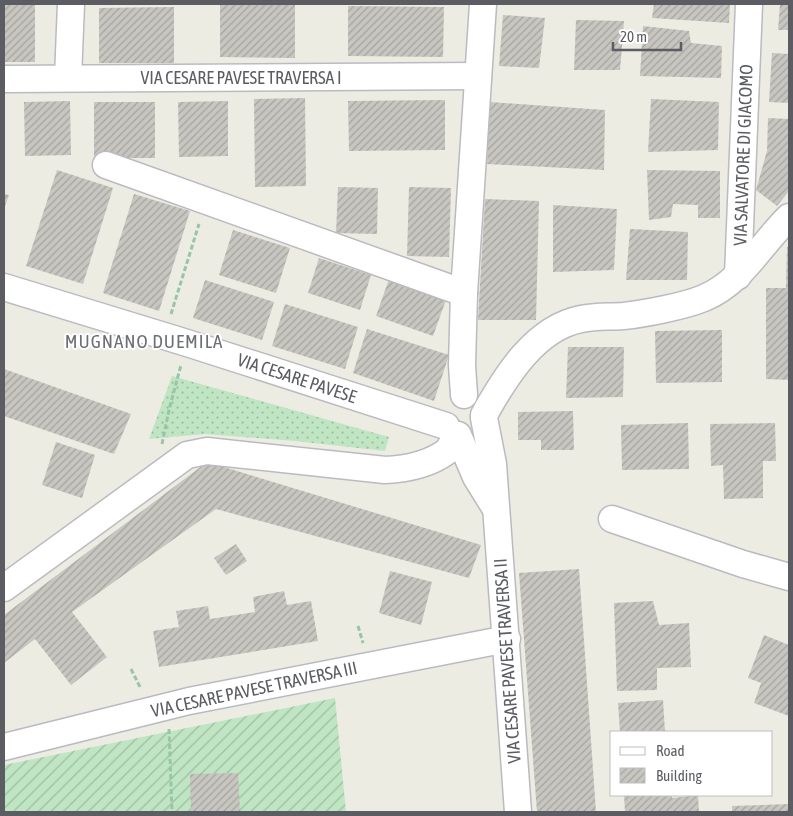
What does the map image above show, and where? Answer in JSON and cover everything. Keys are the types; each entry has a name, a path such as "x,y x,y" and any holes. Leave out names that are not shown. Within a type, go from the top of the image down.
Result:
{"street":[{"path":"68,78 71,4"},
{"path":"464,395 462,366 464,293 483,4"},
{"name":"VIA SALVATORE DI GIACOMO","path":"738,276 749,4"},
{"name":"VIA CESARE PAVESE TRAVERSA I","path":"4,79 478,76"},
{"path":"106,165 464,293"},
{"path":"484,416 480,403 470,396 464,395 452,398 444,408 443,421 454,432 475,432 484,416 498,389 534,344 559,327 580,319 625,316 688,303 711,294 738,276 789,217"},
{"name":"VIA CESARE PAVESE","path":"4,287 175,339 454,432"},
{"name":"VIA CESARE PAVESE TRAVERSA II","path":"484,416 493,464 518,812"},
{"path":"4,588 187,455 207,451 385,470 406,469 424,463 448,451 454,432"},
{"name":"VIA CESARE PAVESE TRAVERSA II","path":"454,432 476,477 495,509"},
{"path":"612,519 743,564 789,577"},
{"name":"VIA CESARE PAVESE TRAVERSA III","path":"4,747 169,706 507,639"}],"path":[{"path":"162,441 175,339 206,201"},
{"path":"169,706 172,812"}],"green space":[{"path":"172,376 389,437 385,451 205,434 149,439"},
{"path":"335,698 346,812 4,812 4,765"}],"building":[{"path":"4,4 35,4 35,62 4,62"},
{"path":"220,4 295,4 295,58 220,57"},
{"path":"654,4 730,4 729,23 652,18"},
{"path":"780,4 789,4 789,30 778,30"},
{"path":"348,6 444,7 443,57 348,56"},
{"path":"174,7 174,63 99,63 99,8"},
{"path":"503,15 545,18 539,68 499,66"},
{"path":"576,20 624,21 620,70 574,70"},
{"path":"643,26 689,31 691,43 722,46 721,78 640,76"},
{"path":"772,53 789,54 789,103 769,102"},
{"path":"305,98 306,186 255,187 254,99"},
{"path":"651,99 719,102 718,150 648,152"},
{"path":"445,100 445,150 349,151 348,101"},
{"path":"70,101 71,155 25,156 24,102"},
{"path":"228,101 228,156 179,157 178,102"},
{"path":"94,102 155,102 155,158 94,158"},
{"path":"490,102 605,110 604,170 487,164"},
{"path":"768,118 789,119 789,191 777,206 756,190 767,151"},
{"path":"57,170 113,188 83,284 26,266"},
{"path":"647,170 720,171 720,218 698,218 698,205 673,204 671,217 649,220"},
{"path":"338,187 378,188 377,234 336,233"},
{"path":"409,187 451,188 449,257 407,256"},
{"path":"4,194 9,195 4,209"},
{"path":"134,194 190,211 159,311 103,293"},
{"path":"485,199 539,201 536,320 478,320"},
{"path":"553,205 617,209 614,270 553,272"},
{"path":"630,229 688,232 687,280 626,280"},
{"path":"233,230 290,248 276,293 219,275"},
{"path":"787,247 789,247 789,380 766,379 766,288 786,288"},
{"path":"319,258 371,275 360,310 308,293"},
{"path":"389,279 446,300 433,336 376,316"},
{"path":"205,280 274,302 262,340 193,318"},
{"path":"285,304 358,327 345,369 272,346"},
{"path":"367,329 449,355 434,401 353,373"},
{"path":"722,330 722,382 656,383 655,331"},
{"path":"568,347 624,347 623,397 566,398"},
{"path":"4,369 131,414 114,454 4,416"},
{"path":"573,411 574,450 541,450 541,440 518,440 518,412"},
{"path":"688,423 689,469 622,470 621,425"},
{"path":"775,423 776,461 763,461 763,498 724,499 723,465 711,466 710,424"},
{"path":"56,442 95,455 82,498 42,485"},
{"path":"207,462 481,545 469,578 216,509 72,612 107,657 71,685 35,639 4,663 4,615"},
{"path":"236,544 247,561 226,575 214,558"},
{"path":"579,569 596,812 537,812 519,573"},
{"path":"390,571 432,582 421,625 379,613"},
{"path":"284,591 287,605 311,601 318,641 159,667 153,631 179,627 176,611 208,606 210,619 255,612 253,597"},
{"path":"653,601 659,625 689,623 691,667 657,668 657,690 617,691 614,603"},
{"path":"764,635 789,645 789,716 754,703 761,683 748,678"},
{"path":"663,700 665,731 620,731 618,703"},
{"path":"238,773 240,812 191,812 190,774"},
{"path":"624,796 672,796 672,798 698,796 699,812 625,812"},
{"path":"789,804 789,812 732,812 732,806"}],"district":[{"name":"MUGNANO DUEMILA","path":"144,341"}]}
